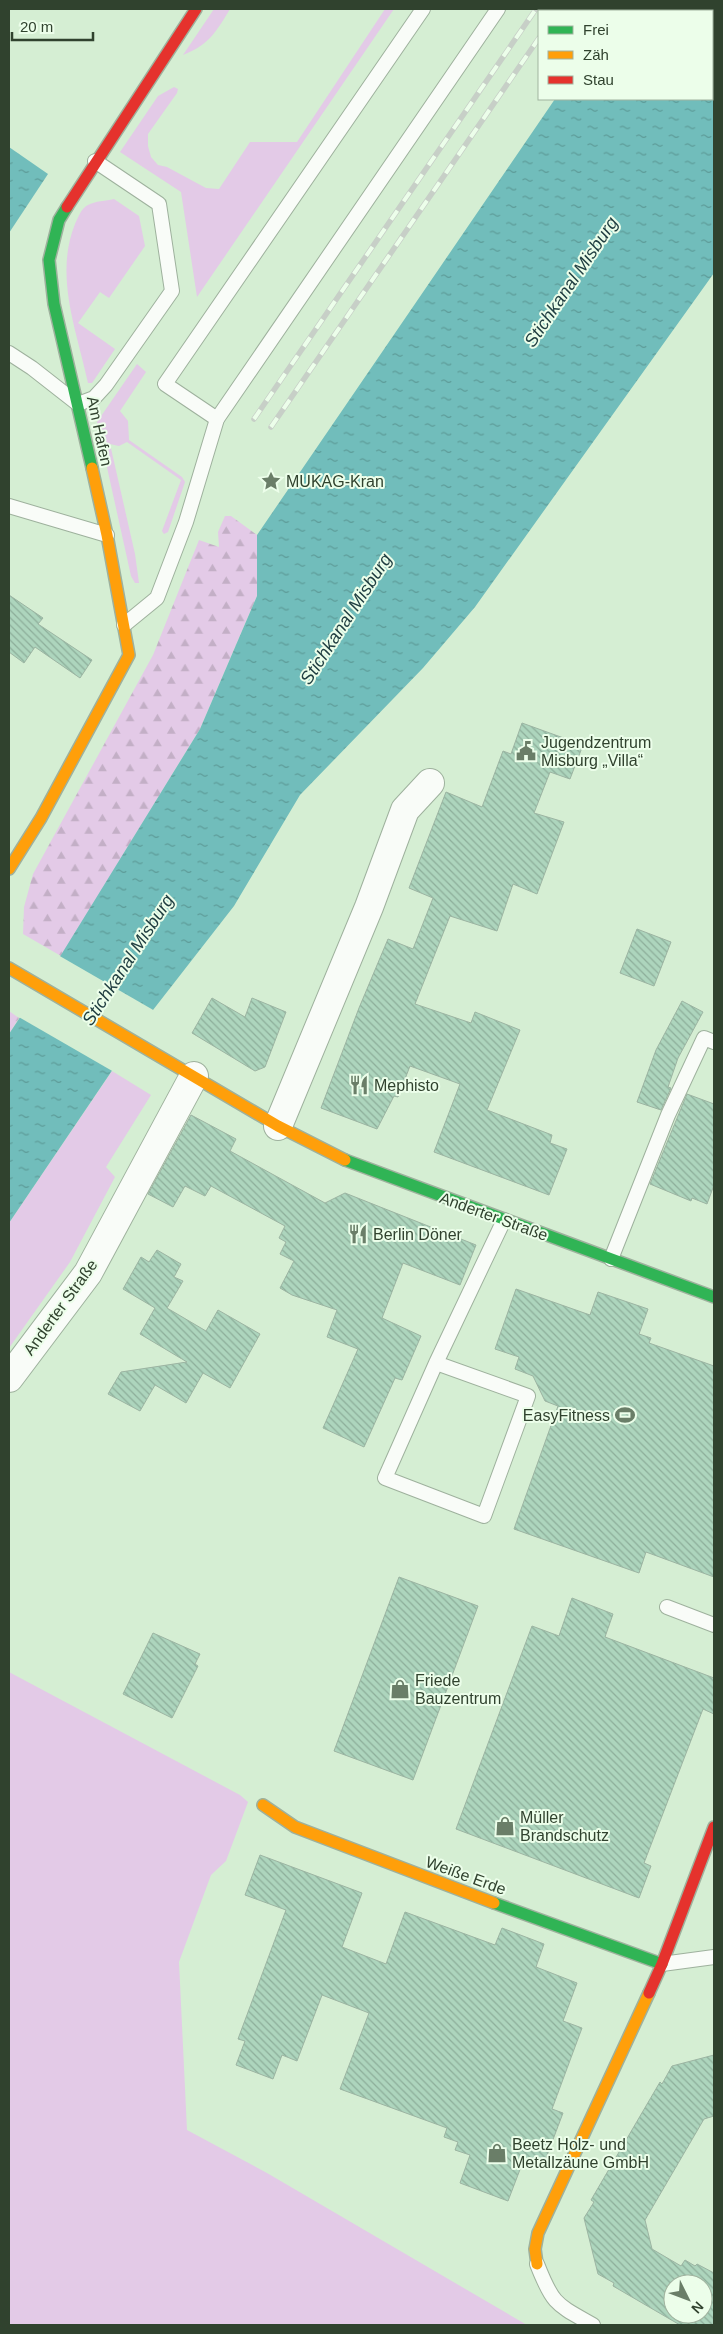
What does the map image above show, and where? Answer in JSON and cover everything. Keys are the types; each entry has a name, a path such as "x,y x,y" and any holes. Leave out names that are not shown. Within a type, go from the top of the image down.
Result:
{"street":[{"name":"Am Hafen","path":"9,870 21,852 129,656 106,535 54,304 50,260 58,220 196,9"},
{"path":"278,1126 369,907 405,810 430,783"},
{"name":"Anderter Straße","path":"9,968 278,1126 355,1165 714,1297"},
{"name":"Anderter Straße","path":"9,1378 88,1273 194,1076"},
{"name":"Weiße Erde","path":"263,1805 304,1830 421,1876 662,1964"},
{"path":"537,2264 538,2233 662,1964 714,1827"}],"lane":[{"path":"217,419 165,384 423,9"},
{"path":"124,625 157,598 186,522 217,419 498,9"},
{"path":"9,353 78,404 94,398 106,385 172,291 159,204 95,161"},
{"path":"9,506 106,535"},
{"path":"9,842 21,852"},
{"path":"611,1259 668,1115 704,1038 714,1042"},
{"path":"436,1363 528,1396 484,1516 385,1478 436,1363 504,1220"},
{"path":"667,1607 714,1626"},
{"path":"662,1964 714,1957"},
{"path":"537,2264 549,2293 558,2305 593,2325"}],"green space":[{"path":"214,9 230,9 206,42 183,55"},
{"path":"385,9 394,9 197,297 181,192 120,152 158,96 174,87 178,89 177,93 148,134 148,146 151,157 158,165 167,167 206,188 219,189 250,142 297,142"},
{"path":"114,199 139,216 145,246 109,298 100,292 78,323 115,349 92,383 88,383 74,324 67,283 69,244 75,224 83,208 94,203"},
{"path":"137,364 146,372 120,411 128,421 129,440 182,477 185,482 168,532 164,534 162,531 181,480 127,442 119,446 110,444 135,554 139,583 135,583 131,576 97,422"},
{"path":"225,516 231,516 257,535 257,596 200,729 61,956 23,934 24,907 33,874 153,655 199,540 219,547 218,532"},
{"path":"9,1011 19,1018 9,1034"},
{"path":"112,1071 151,1095 106,1167 115,1177 70,1262 9,1348 9,1223"},
{"path":"9,1672 240,1795 248,1802 226,1861 211,1875 179,1962 187,2130 267,2173 527,2325 9,2325"}],"water":[{"name":"Stichkanal Misburg","path":"714,9 714,273 475,607 423,668 300,795 234,906 153,1010 9,1223 9,1034 61,955 200,729 257,596 257,535 554,100 713,100 713,10 616,10"},
{"path":"9,147 48,174 9,233"}],"pier":[{"path":"58,955 155,1011 114,1072 17,1016"}],"building":[{"path":"9,595 43,618 38,624 92,660 80,678 35,647 24,663 9,652"},
{"path":"522,723 583,745 570,779 550,772 534,813 564,822 537,894 513,884 497,931 450,916 415,1004 471,1023 475,1012 520,1030 487,1110 552,1135 550,1143 567,1149 549,1195 434,1152 460,1084 410,1066 398,1097 394,1096 377,1129 321,1108 359,1008 388,939 413,949 433,898 409,888 446,792 482,807 503,751 511,754"},
{"path":"637,929 671,942 654,986 620,973"},
{"path":"212,998 245,1017 252,998 286,1012 265,1067 255,1071 192,1033"},
{"path":"682,1001 703,1012 678,1058 668,1087 671,1088 661,1110 637,1102 656,1050"},
{"path":"687,1094 714,1104 714,1185 707,1204 692,1198 691,1201 650,1184"},
{"path":"191,1115 236,1139 230,1151 325,1203 345,1193 476,1245 460,1285 403,1263 382,1318 421,1336 402,1380 395,1378 364,1447 323,1428 358,1349 327,1337 337,1310 292,1295 280,1288 294,1261 280,1254 286,1242 279,1238 285,1226 211,1186 205,1196 185,1186 173,1207 148,1194"},
{"path":"157,1250 181,1264 174,1277 183,1281 167,1308 206,1331 218,1310 260,1334 230,1388 203,1373 186,1403 155,1385 140,1411 108,1394 121,1372 187,1362 140,1334 155,1308 123,1289 141,1257 149,1262"},
{"path":"516,1289 590,1315 598,1292 648,1309 639,1334 651,1338 649,1343 714,1366 714,1577 646,1552 639,1573 514,1529 558,1406 545,1401 533,1376 515,1369 519,1357 495,1349"},
{"path":"399,1577 478,1606 413,1780 334,1751"},
{"path":"572,1598 613,1614 605,1637 714,1678 714,1714 703,1709 644,1863 651,1866 639,1898 456,1829 532,1626 559,1636"},
{"path":"153,1633 200,1654 195,1664 198,1666 172,1718 123,1694"},
{"path":"260,1855 362,1893 342,1947 386,1964 405,1912 495,1945 502,1928 544,1944 536,1967 577,1983 563,2021 582,2028 552,2109 563,2113 543,2166 524,2159 508,2201 460,2183 470,2155 455,2150 458,2142 444,2137 447,2128 340,2089 369,2013 322,1995 297,2061 282,2055 273,2079 236,2065 245,2041 238,2039 286,1910 245,1895"},
{"path":"714,2055 714,2116 704,2119 645,2220 652,2249 681,2266 685,2260 714,2273 714,2325 678,2324 713,2324 713,2274 663,2274 663,2315 613,2286 614,2283 598,2274 584,2218 594,2202 591,2200 660,2082 662,2084 672,2066"}],"railway":[{"path":"254,419 536,9"},
{"path":"271,427 538,39"}],"traffic: fast":[{"path":"67,207 59,220 49,260 54,304 92,468"},
{"path":"345,1160 714,1297"},
{"path":"494,1903 662,1964"}],"traffic: slow":[{"path":"9,869 41,818 129,655 107,535 92,468"},
{"path":"9,968 278,1126 345,1160"},
{"path":"263,1805 295,1827 494,1903"},
{"path":"537,2264 535,2249 538,2233 649,1993"}],"traffic: jam":[{"path":"67,207 196,9"},
{"path":"649,1993 662,1964 714,1827"}],"place":[{"name":"MUKAG-Kran","path":"271,481"},
{"name":"Jugendzentrum Misburg „Villa“","path":"526,751"},
{"name":"Mephisto","path":"359,1085"},
{"name":"Berlin Döner","path":"358,1234"},
{"name":"EasyFitness","path":"625,1415"},
{"name":"Friede Bauzentrum","path":"400,1689"},
{"name":"Müller Brandschutz","path":"505,1826"},
{"name":"Beetz Holz- und Metallzäune GmbH","path":"497,2153"}]}
